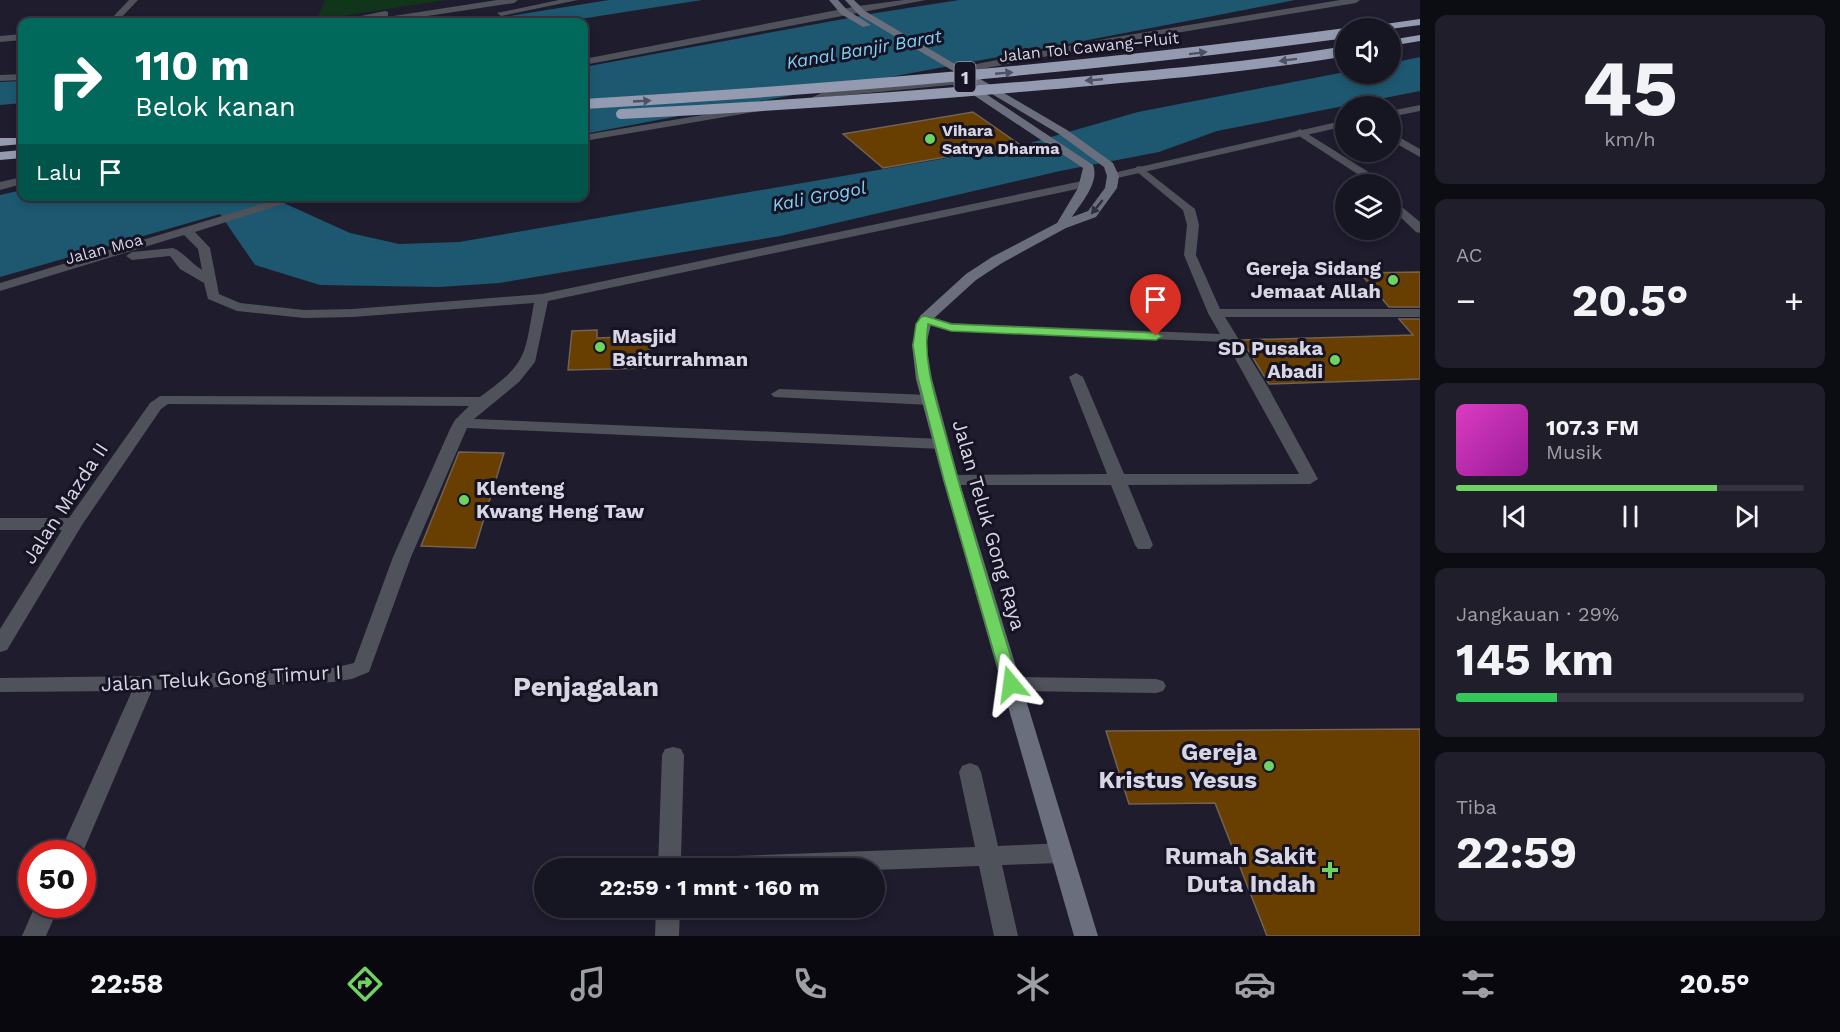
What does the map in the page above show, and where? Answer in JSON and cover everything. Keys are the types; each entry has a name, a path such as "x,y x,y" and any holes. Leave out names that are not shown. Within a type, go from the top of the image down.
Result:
{"highway":[{"path":"1401,25 1420,22"},
{"name":"Jalan Tol Cawang–Pluit","path":"588,104 827,89 991,74 1257,46 1335,35"},
{"path":"1401,41 1420,38"},
{"path":"1401,48 1420,46"},
{"name":"Jalan Tol Cawang–Pluit","path":"610,115 772,108 935,95 1188,72 1335,54"},
{"path":"0,142 18,141"},
{"path":"0,156 18,154"}],"main road":[{"path":"833,0 847,14 939,69 973,83 1063,132 1111,170"},
{"path":"849,0 860,11 958,68 973,83 1043,137 1089,167 1090,173 1086,185 1068,210 1062,225"},
{"path":"1086,185 1111,170"},
{"path":"925,319 971,277 997,260 1062,225 1092,214 1111,188 1111,170"},
{"name":"Jalan Teluk Gong Raya","path":"925,319 919,345 930,400 951,480 1086,936"}],"street":[{"path":"116,18 134,0"},
{"path":"372,18 474,0"},
{"path":"398,18 508,0"},
{"path":"487,15 574,0"},
{"path":"588,61 922,0"},
{"path":"958,68 1356,0"},
{"path":"0,39 18,37"},
{"path":"0,47 18,46"},
{"path":"0,78 18,77"},
{"path":"588,137 812,100 844,100 973,83"},
{"path":"1401,112 1420,108"},
{"path":"1111,170 1140,169 1335,125"},
{"path":"1300,132 1364,174"},
{"path":"1401,142 1420,154"},
{"path":"951,480 1310,479 1260,387 1215,314 1190,255 1193,225 1189,209 1140,169"},
{"path":"0,186 18,182"},
{"path":"186,231 204,248 213,296 237,307 269,312 352,313 542,298 1086,185"},
{"path":"0,287 284,201"},
{"path":"1401,211 1420,229"},
{"name":"Jalan Moa","path":"0,299 129,256 162,252 173,252 185,266 210,281"},
{"name":"Jalan Teluk Gong Timur I","path":"0,685 145,683 333,675 352,672 362,667 402,557 461,423 509,382 528,362 542,298"},
{"path":"1215,314 1420,313"},
{"path":"925,319 951,327 1228,338"},
{"path":"1076,377 1144,544"},
{"path":"780,394 930,400"},
{"name":"Jalan Mazda II","path":"0,645 74,524 155,406 165,399 483,402"},
{"path":"461,423 942,444"},
{"path":"0,524 74,524"},
{"path":"76,840 145,683"},
{"path":"1011,684 1156,686"},
{"path":"669,858 673,755"},
{"path":"970,772 1006,936"},
{"path":"885,861 1061,853"},
{"path":"34,936 42,918"},
{"path":"667,936 668,918"}],"green space":[{"path":"325,0 446,0 329,18 317,18"}],"water":[{"path":"609,0 702,0 587,18 498,18"},
{"name":"Kanal Banjir Barat","path":"959,0 1295,0 588,133 588,66"},
{"name":"Kali Grogol","path":"1420,57 1420,91 1395,96 1335,96 1335,108 1217,131 1159,152 1060,171 780,236 499,283 440,287 320,285 255,265 220,214 0,277 0,195 18,191 18,201 279,201 350,233 399,244 459,242 1023,145 1138,112 1335,74 1335,84 1401,84 1401,61"},
{"path":"18,81 18,103 0,105 0,82"}],"building":[{"name":"Vihara Satrya Dharma","path":"973,112 1019,144 883,168 843,134"},
{"path":"1420,272 1420,307 1389,307 1360,273"},
{"name":"SD Pusaka Abadi","path":"1399,319 1420,319 1420,379 1269,384 1242,340 1413,335"},
{"name":"Masjid Baiturrahman","path":"597,330 597,338 650,336 649,368 568,370 572,331"},
{"name":"Klenteng Kwang Heng Taw","path":"459,452 504,453 475,548 421,546"},
{"path":"1420,729 1420,936 1267,936 1215,803 1129,804 1106,731"}],"place":[{"name":"Vihara Satrya Dharma","path":"930,139"},
{"name":"Gereja Sidang Jemaat Allah","path":"1393,280"},
{"name":"Masjid Baiturrahman","path":"600,347"},
{"name":"SD Pusaka Abadi","path":"1335,360"},
{"name":"Klenteng Kwang Heng Taw","path":"464,500"},
{"name":"Gereja Kristus Yesus","path":"1269,766"},
{"name":"Rumah Sakit Duta Indah","path":"1330,870"}],"district":[{"name":"Penjagalan","path":"586,687"}],"route":[{"path":"1011,684 951,480 924,378 919,345 922,324 925,319 951,327 1156,336"}]}
